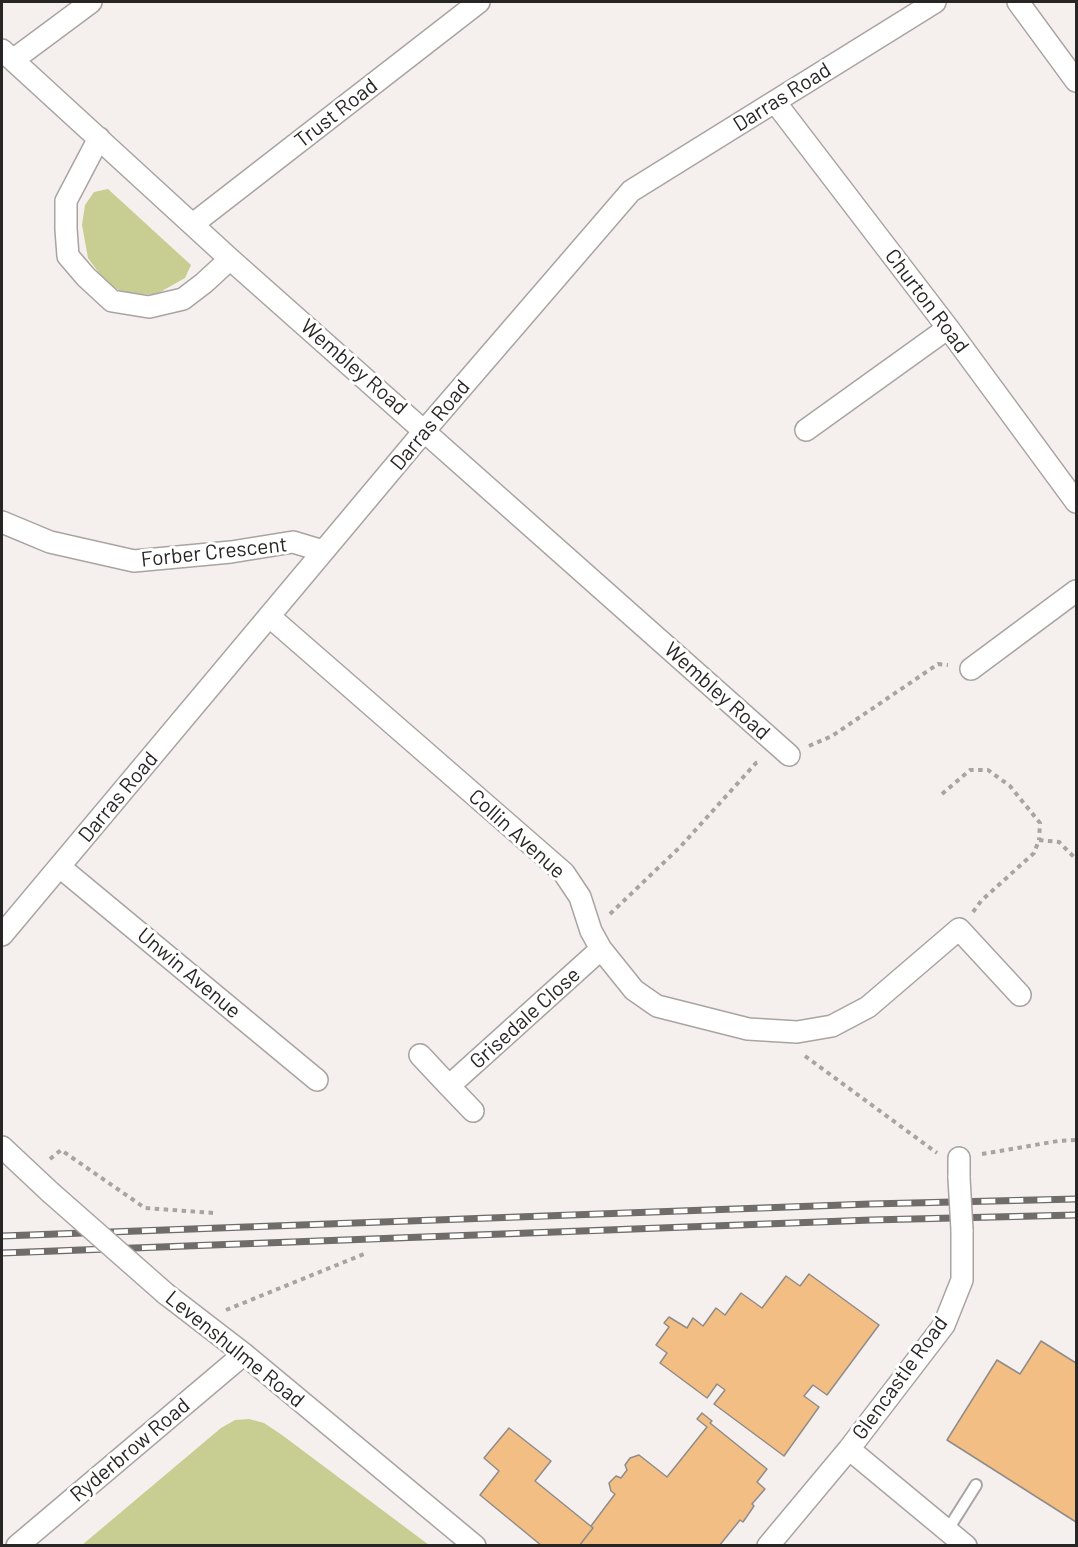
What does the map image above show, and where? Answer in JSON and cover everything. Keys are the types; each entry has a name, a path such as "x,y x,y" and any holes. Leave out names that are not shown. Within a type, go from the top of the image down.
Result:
{"street":[{"path":"7,55 91,2"},
{"name":"Trust Road","path":"193,224 479,2"},
{"name":"Darras Road","path":"2,935 425,430 631,191 935,2"},
{"path":"1018,2 1077,81"},
{"name":"Wembley Road","path":"7,55 230,259 789,755"},
{"name":"Churton Road","path":"775,102 948,328 1077,502"},
{"path":"99,138 66,201 68,255 86,277 112,301 149,308 183,299 230,259"},
{"path":"806,430 948,328"},
{"name":"Forber Crescent","path":"2,522 50,542 134,561 231,552 293,542 323,551"},
{"path":"971,669 1077,591"},
{"name":"Collin Avenue","path":"269,615 564,873 580,897 596,940 634,990 657,1006 748,1029 797,1032 831,1026 868,1007 959,929"},
{"name":"Unwin Avenue","path":"60,867 317,1080"},
{"path":"959,929 1020,995"},
{"name":"Grisedale Close","path":"449,1086 596,940"},
{"name":"Grisedale Close","path":"420,1055 473,1110"},
{"name":"Levenshulme Road","path":"2,1147 166,1294 243,1354 475,1545"},
{"name":"Glencastle Road","path":"768,1545 849,1449 944,1324 962,1280 959,1168"},
{"name":"Ryderbrow Road","path":"17,1545 243,1354"},
{"path":"849,1449 966,1545"}],"lane":[{"path":"947,1531 976,1485"}],"path":[{"path":"596,940 756,763 789,755 832,736 938,664 971,669"},
{"path":"942,794 970,770 988,770 1010,786 1040,823 1039,840 1034,853 981,901 959,929"},
{"path":"1039,840 1059,842 1077,859"},
{"path":"797,1032 798,1052 959,1168 1058,1141 1077,1140"},
{"path":"31,1174 61,1150 145,1208 214,1213"},
{"path":"199,1321 364,1254"}],"green space":[{"path":"108,189 191,265 185,278 155,295 125,293 107,284 88,258 82,225 85,205 94,192"},
{"path":"249,1419 264,1423 282,1435 429,1545 82,1545 221,1428 235,1420"}],"building":[{"path":"809,1274 879,1325 827,1395 813,1385 804,1396 819,1407 784,1456 714,1404 725,1390 717,1384 707,1398 660,1363 667,1353 656,1345 669,1327 664,1323 669,1317 687,1328 693,1318 703,1326 716,1308 725,1315 741,1293 762,1308 786,1276 800,1286"},
{"path":"1041,1341 1076,1363 1076,1522 947,1440 997,1360 1020,1374"},
{"path":"702,1413 712,1421 710,1423 767,1469 757,1482 765,1489 752,1504 754,1506 743,1522 740,1520 719,1546 579,1546 615,1494 611,1491 609,1483 616,1476 621,1478 627,1470 625,1465 630,1458 639,1455 667,1477 707,1427 697,1419"},
{"path":"509,1428 551,1461 535,1481 593,1528 579,1546 542,1546 480,1495 499,1471 484,1458"}],"railway":[{"path":"2,1236 870,1204 1076,1199"},
{"path":"2,1253 871,1220 1076,1215"}]}
